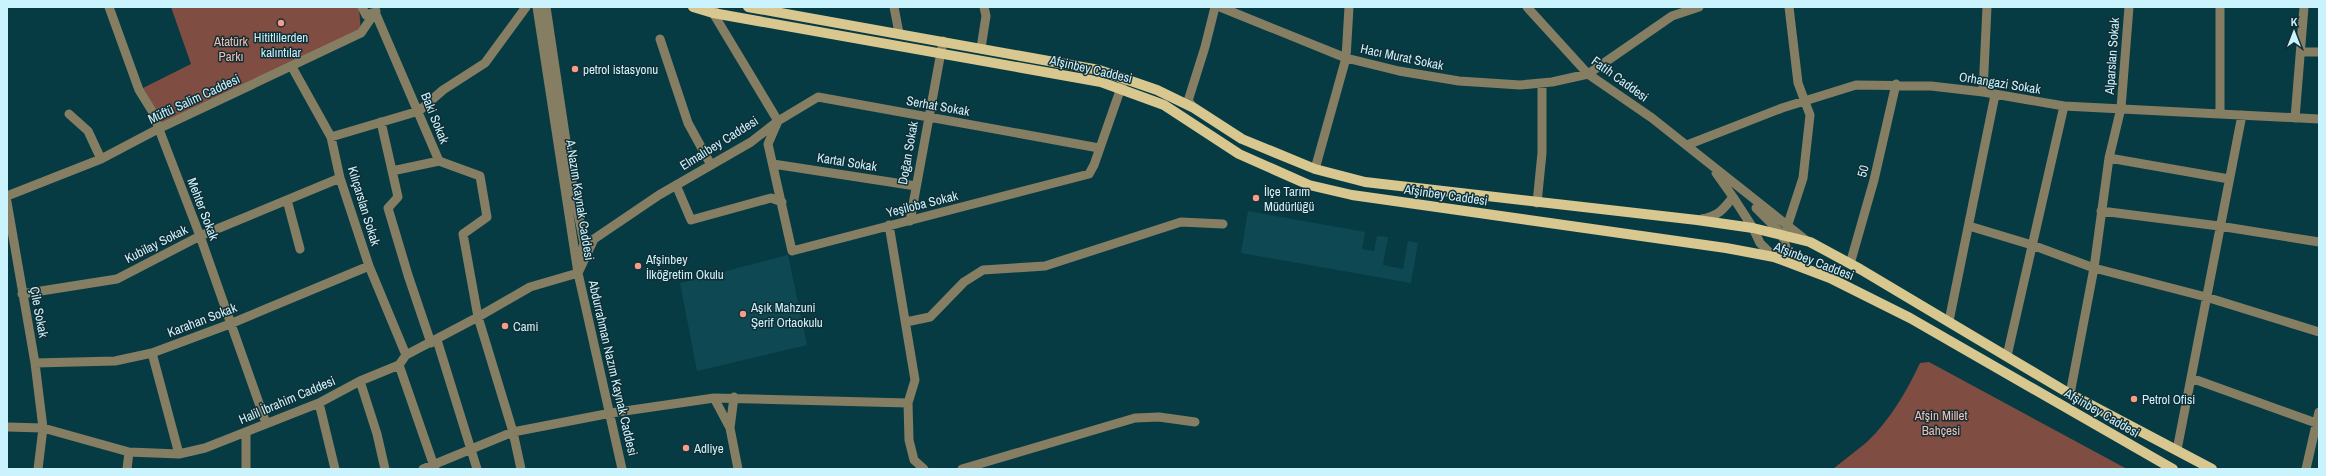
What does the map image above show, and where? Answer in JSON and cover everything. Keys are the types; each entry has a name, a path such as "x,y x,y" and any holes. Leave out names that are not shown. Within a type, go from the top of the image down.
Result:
{"main road":[{"name":"Afşinbey Caddesi","path":"693,7 1095,81 1121,88 1164,105 1239,154 1309,186 1352,195 1726,248 1774,257 1830,278 1910,318 2173,469"},
{"name":"Afşinbey Caddesi","path":"748,7 782,10 1099,70 1124,77 1194,108 1242,139 1315,169 1366,182 1537,203 1697,220 1753,228 1784,230 1810,242 1850,264 1949,321 2070,394 2212,469"}],"street":[{"name":"Mehter Sokak","path":"109,7 139,90 152,112 200,236 266,423"},
{"path":"362,7 366,15 377,10"},
{"path":"331,137 419,111 443,90 485,63 526,7"},
{"name":"A.Nazım Kaynak Caddesi","path":"537,7 578,272"},
{"name":"A.Nazım Kaynak Caddesi","path":"546,7 573,188 584,243 578,272"},
{"path":"894,7 899,33"},
{"path":"981,48 986,16 984,7"},
{"path":"1194,108 1188,102 1206,47 1215,7"},
{"name":"Hacı Murat Sokak","path":"1220,7 1346,58 1399,71 1459,81 1520,86 1588,74"},
{"path":"1315,169 1346,58 1349,7"},
{"name":"Fatih Caddesi","path":"1527,7 1588,74 1687,145 1724,175 1784,230"},
{"path":"1588,74 1672,11 1699,7"},
{"path":"1708,162 1753,228 1760,243 1774,257 1788,253 1784,230 1804,170 1810,115 1804,101 1792,42 1789,7"},
{"path":"1983,92 1987,7"},
{"name":"Alparslan Sokak","path":"2070,394 2094,268 2109,158 2121,108 2129,7"},
{"path":"2220,7 2220,113"},
{"path":"2295,118 2302,52 2304,7"},
{"name":"Müftü Salim Caddesi","path":"7,196 101,159 158,129 292,67 361,33 377,10"},
{"name":"Baki Sokak","path":"377,10 439,161 480,176 487,217 463,234 478,317"},
{"name":"Elmalıbey Caddesi","path":"578,272 594,240 676,185 751,142 778,120 714,10"},
{"path":"660,39 688,123 711,165"},
{"name":"Doğan Sokak","path":"910,221 943,41"},
{"path":"2302,52 2319,52"},
{"name":"Kılıçarslan Sokak","path":"292,67 331,137 340,178 369,266 406,355"},
{"name":"Yeşiloba Sokak","path":"768,144 792,251 1089,174 1124,77"},
{"path":"1537,203 1542,153 1542,83"},
{"name":"Orhangazi Sokak","path":"1687,145 1804,101 1856,85 1896,84 1983,92 2064,106 2319,119"},
{"name":"50","path":"1850,264 1878,165 1896,84"},
{"path":"1949,321 1995,95"},
{"name":"Serhat Sokak","path":"778,120 818,97 1099,148"},
{"path":"2007,356 2064,106"},
{"path":"68,114 88,131 101,159"},
{"path":"2177,450 2219,226 2242,115"},
{"path":"751,142 768,144 778,120"},
{"path":"381,122 398,197 388,208 408,276 434,342 472,448 476,469"},
{"path":"2109,158 2229,179"},
{"path":"392,171 439,161"},
{"name":"Kartal Sokak","path":"773,164 916,186"},
{"name":"Kubilay Sokak","path":"22,294 117,279 200,236 340,178"},
{"path":"676,185 691,220 772,198 782,202"},
{"path":"1697,220 1713,217 1722,212 1733,197"},
{"path":"287,200 300,249"},
{"name":"Çile Sokak","path":"7,202 35,362 43,428 38,469"},
{"path":"2101,211 2219,226 2319,242"},
{"path":"906,322 930,316 964,282 983,270 1045,266 1181,222 1223,224"},
{"path":"889,225 906,322 914,380 908,403 909,440 914,460 924,469"},
{"path":"1969,226 2032,245 2094,268 2206,297 2319,332"},
{"name":"Karahan Sokak","path":"35,362 115,361 152,353 230,324 369,266"},
{"name":"Halil İbrahim Caddesi","path":"7,427 43,428 129,452 179,454 205,448 319,403 360,381 399,364 406,355 434,342 530,287 578,272"},
{"name":"Abdurrahman Nazım Kaynak Caddesi","path":"578,272 611,413 622,469"},
{"path":"478,317 513,432 521,469"},
{"path":"152,353 179,454"},
{"path":"399,364 434,467"},
{"path":"2191,378 2316,423"},
{"path":"360,381 377,434 385,469"},
{"path":"423,469 434,467 472,448 513,432 611,413 714,398 734,397 908,403"},
{"path":"730,428 734,397"},
{"path":"714,398 730,428 738,469"},
{"path":"319,403 335,469"},
{"path":"2306,469 2319,412"},
{"path":"962,469 1136,418 1159,417 1196,422"},
{"path":"246,432 246,469"},
{"path":"127,469 129,452"}],"shaded area":[{"path":"1248,211 1365,232 1362,249 1374,251 1377,236 1388,237 1383,265 1403,269 1408,241 1418,243 1411,283 1241,253"},
{"name":"Aşık Mahzuni Şerif Ortaokulu","path":"788,255 807,345 697,371 680,283"}],"green space":[{"name":"Atatürk Parkı","path":"171,7 359,7 361,33 158,129 139,90 191,64"},
{"name":"Afşin Millet Bahçesi","path":"1929,362 2127,469 1833,469 1867,442 1897,405 1920,363"}],"place":[{"name":"Hititlilerden kalıntılar","path":"281,23"},
{"name":"petrol istasyonu","path":"575,69"},
{"name":"İlçe Tarım Müdürlüğü","path":"1256,198"},
{"name":"Afşinbey İlköğretim Okulu","path":"638,266"},
{"name":"Aşık Mahzuni Şerif Ortaokulu","path":"743,314"},
{"name":"Cami","path":"505,326"},
{"name":"Petrol Ofisi","path":"2134,399"},
{"name":"Adliye","path":"686,448"}]}
